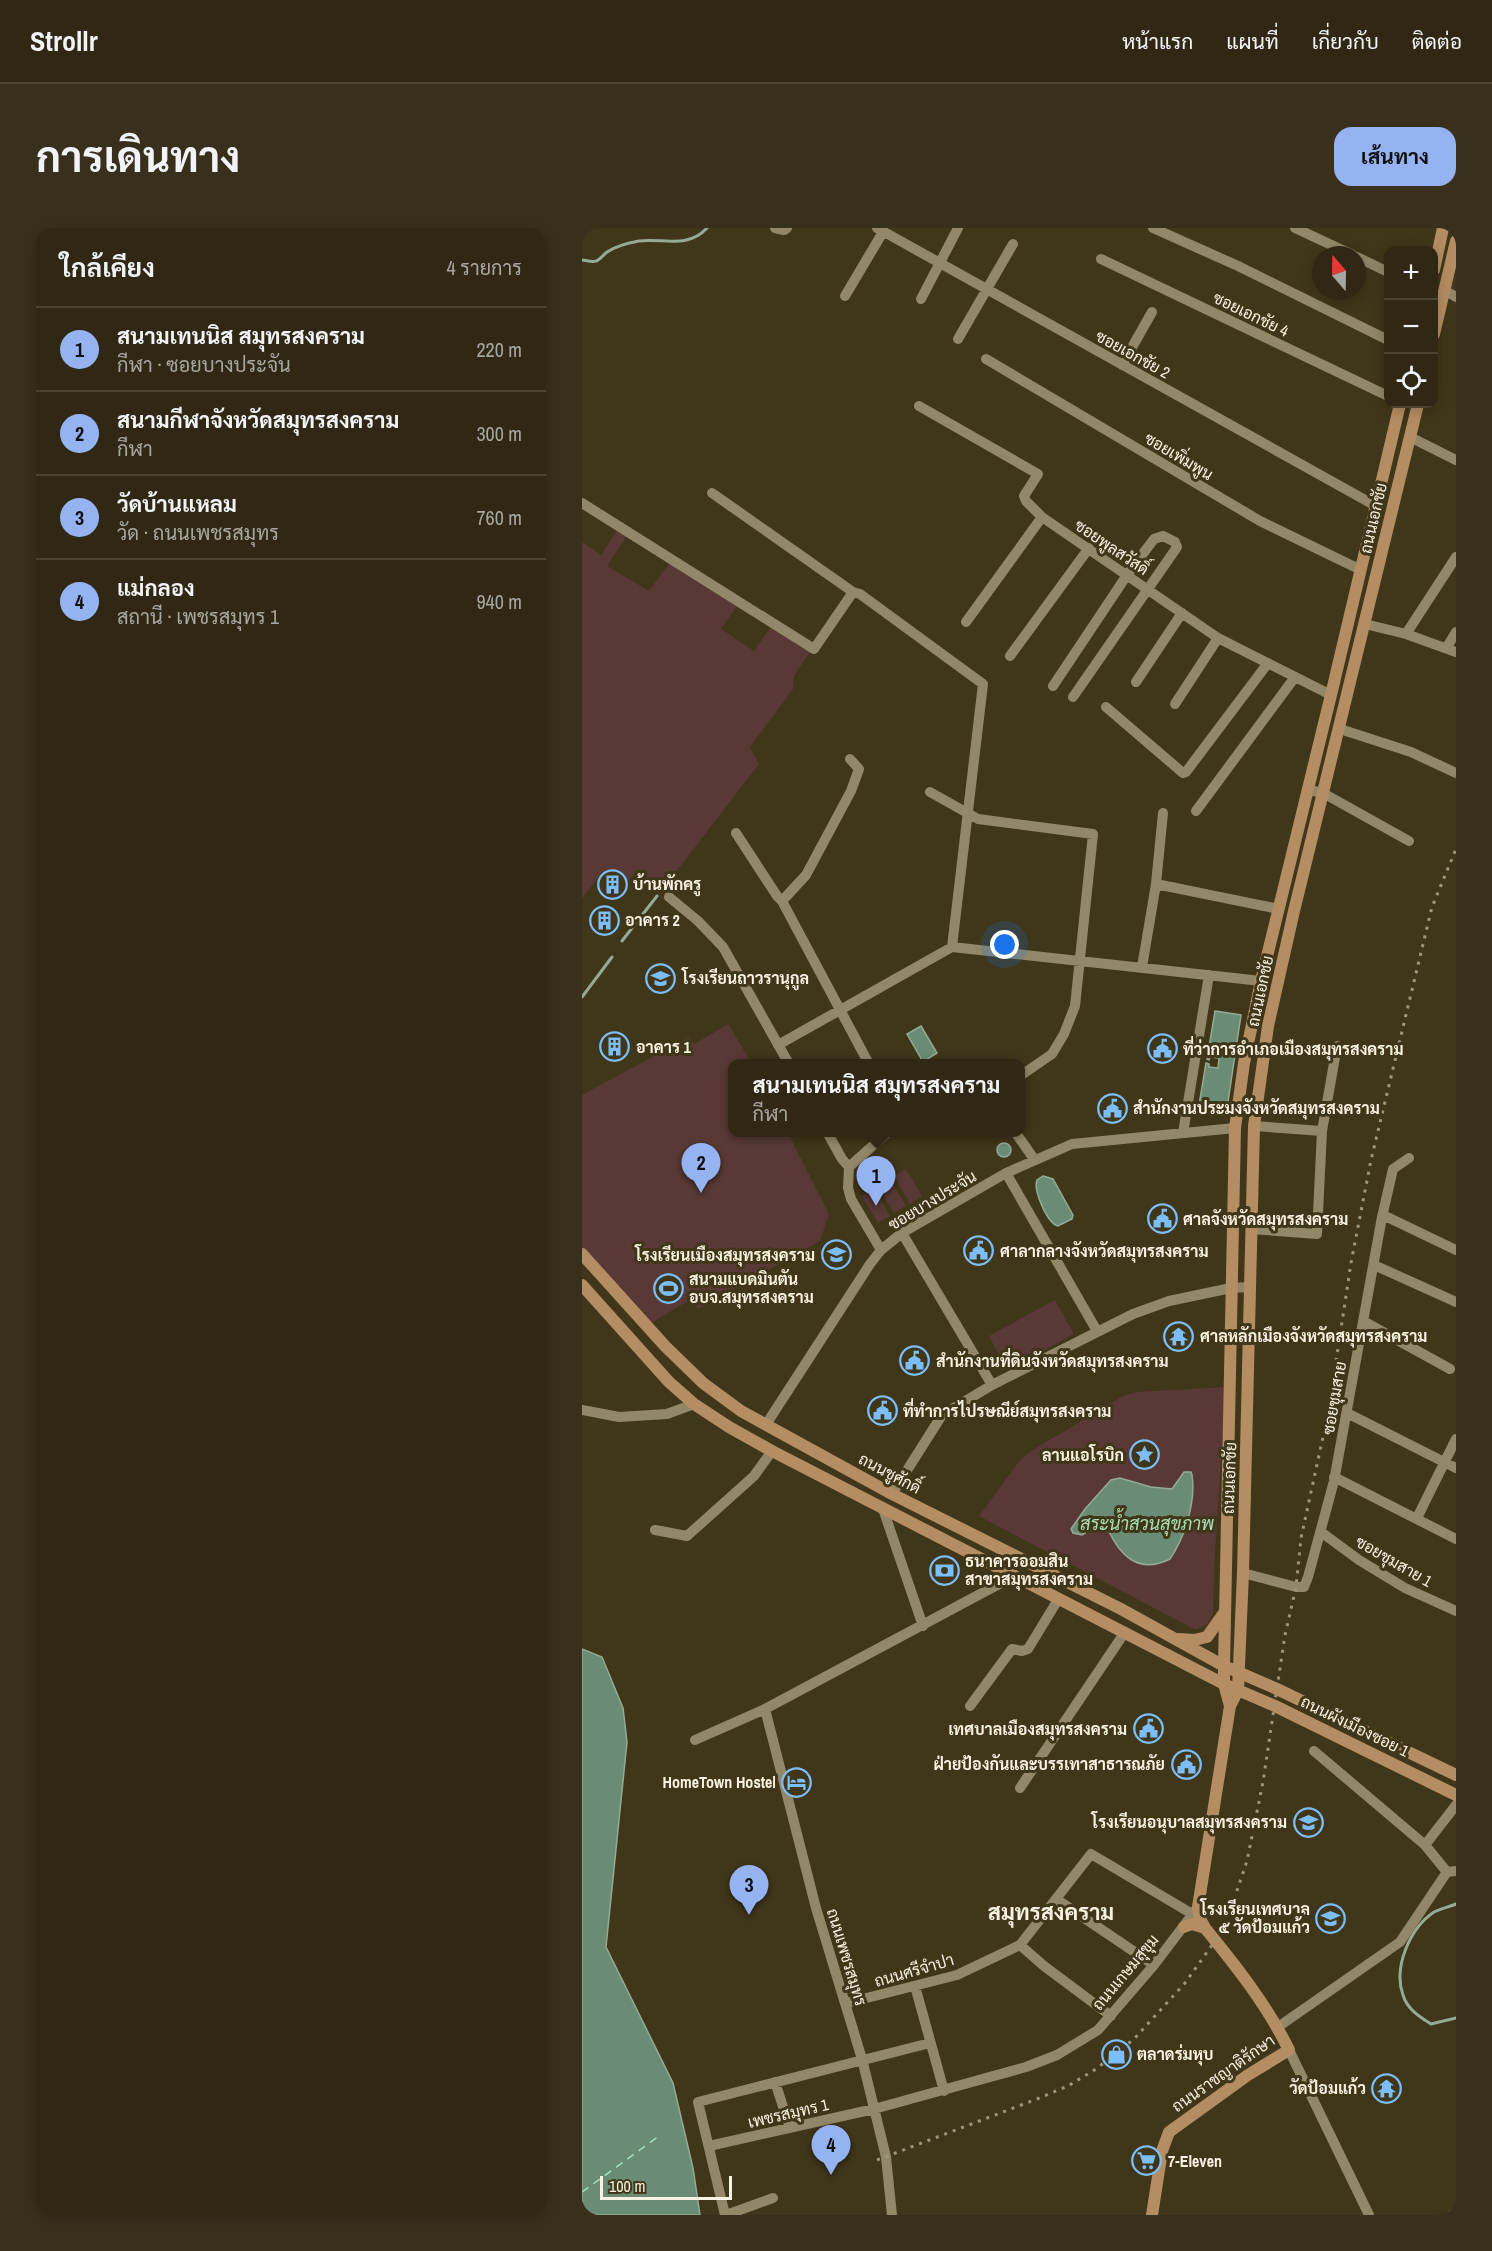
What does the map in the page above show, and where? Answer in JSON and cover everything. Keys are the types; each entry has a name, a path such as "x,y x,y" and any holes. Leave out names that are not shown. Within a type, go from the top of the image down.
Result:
{"main road":[{"path":"1438,251 1443,228"},
{"path":"1438,316 1456,241"},
{"name":"ถนนเอกชัย","path":"1224,1684 1235,1128 1244,1063 1261,981 1400,408"},
{"name":"ถนนเอกชัย","path":"1238,1690 1254,1126 1268,1026 1417,408"},
{"name":"ถนนชูศักดิ์","path":"582,1254 665,1346 703,1383 741,1411 767,1423 892,1494 1121,1609 1224,1665"},
{"path":"582,1285 669,1382 694,1404 772,1451 1224,1684 1230,1706"},
{"path":"1112,1626 1121,1609"},
{"path":"1175,1639 1194,1640 1207,1637 1226,1610"},
{"name":"ถนนผังเมืองซอย 1","path":"1224,1665 1456,1775"},
{"name":"ถนนผังเมืองซอย 1","path":"1224,1684 1295,1715 1456,1795"},
{"path":"1196,1911 1230,1706 1238,1690"},
{"path":"1295,1715 1302,1701"},
{"name":"ถนนราชญาติรักษา","path":"1154,2214 1162,2151 1169,2132 1248,2075 1289,2050 1278,2027 1249,1984 1205,1928 1196,1911"},
{"path":"1184,1927 1192,1924 1205,1928"}],"street":[{"path":"776,228 784,230 787,228"},
{"path":"894,238 900,228"},
{"path":"921,299 958,228"},
{"path":"1153,228 1384,338"},
{"path":"1295,228 1334,246"},
{"path":"845,296 880,230"},
{"name":"ซอยเอกชัย 2","path":"880,230 1376,506"},
{"path":"958,339 1013,244"},
{"name":"ซอยเอกชัย 4","path":"1101,259 1384,394"},
{"path":"1366,261 1384,270"},
{"path":"1444,290 1456,297"},
{"path":"1122,365 1152,312"},
{"name":"ซอยเพิ่มพูน","path":"986,358 1260,521 1361,570"},
{"name":"ซอยพูลสวัสดิ์","path":"919,406 1038,474 1024,496 1042,517 1218,638 1331,695"},
{"path":"1410,437 1456,460"},
{"path":"712,493 853,592 860,594 983,684 952,947"},
{"path":"582,503 814,649 853,592"},
{"path":"966,622 1042,517"},
{"path":"1053,686 1154,538 1163,536 1175,542 1176,550 1073,697"},
{"path":"1010,656 1089,548"},
{"path":"1406,634 1456,557"},
{"path":"1136,681 1182,613"},
{"path":"1365,624 1406,634 1451,650 1456,632"},
{"path":"1175,704 1218,638"},
{"path":"1106,707 1183,773 1268,663"},
{"path":"1196,811 1295,677"},
{"path":"1340,729 1411,752 1456,773"},
{"path":"782,901 806,875 851,791 859,769 850,759"},
{"path":"1309,790 1323,793 1409,841"},
{"path":"930,792 978,819 1093,834 1076,1006 1052,1054 1025,1073"},
{"path":"1142,967 1156,884 1163,813"},
{"path":"736,833 782,901 866,1059"},
{"path":"1156,884 1280,909"},
{"path":"669,897 698,921 723,947 786,1059"},
{"path":"778,1045 952,947 1261,981"},
{"path":"1183,1133 1209,975"},
{"path":"1251,1229 1317,1234 1322,1131 1337,1046"},
{"path":"1254,1126 1322,1131"},
{"name":"ซอยบางประจัน","path":"767,1423 881,1250 902,1233 1006,1173 1072,1144 1235,1128"},
{"path":"830,1137 849,1167 848,1188 851,1199 881,1250"},
{"path":"849,1167 882,1137"},
{"path":"1019,1137 1034,1159"},
{"name":"ซอยชุมสาย","path":"1243,1573 1304,1587 1321,1532 1334,1477 1393,1169 1409,1158"},
{"path":"1006,1173 1098,1331"},
{"path":"1383,1215 1456,1250"},
{"path":"902,1233 992,1385"},
{"path":"1374,1265 1456,1302"},
{"path":"892,1494 942,1414 992,1385 1098,1331 1169,1301 1231,1288 1250,1287"},
{"path":"1363,1321 1450,1369"},
{"path":"582,1410 619,1417 667,1414 694,1404"},
{"path":"1347,1413 1456,1468"},
{"path":"1417,1518 1456,1439"},
{"path":"655,1530 687,1536 754,1476 772,1451"},
{"path":"1334,1477 1456,1539"},
{"path":"884,1509 923,1626"},
{"name":"ซอยชุมสาย 1","path":"1321,1532 1359,1560 1405,1588 1456,1611"},
{"path":"695,1740 765,1708 1014,1576"},
{"path":"970,1706 1012,1649 1022,1651 1028,1649 1059,1598"},
{"path":"1020,1788 1125,1632"},
{"name":"ถนนเพชรสมุทร","path":"765,1708 816,1908 847,2003 862,2059 886,2157 892,2215"},
{"path":"1278,2027 1400,1942 1452,1871 1425,1845 1314,1751"},
{"path":"1425,1845 1456,1805"},
{"name":"ถนนศรีจำปา","path":"847,2003 957,1975 1020,1945 1091,1854 1196,1911"},
{"path":"1056,1899 1154,1965"},
{"name":"ถนนเกษมสุขุม","path":"874,2109 1026,2067 1058,2055 1098,2030 1154,1965 1196,1911"},
{"path":"1020,1945 1071,1988 1111,2016"},
{"path":"915,1986 944,2091"},
{"path":"773,2198 725,2215 698,2102 930,2043"},
{"path":"1289,2050 1368,2214"},
{"path":"776,2082 790,2128"},
{"name":"เพชรสมุทร 1","path":"709,2146 874,2109"}],"shaded area":[{"path":"619,528 628,534 607,566 649,591 671,561 739,603 721,629 754,651 772,625 812,649 794,676 793,689 750,747 759,764 659,894 635,873 622,887 603,871 582,899 582,542 601,555"},
{"path":"729,1024 749,1059 728,1059 728,1137 790,1137 829,1214 820,1241 698,1309 691,1299 646,1326 582,1254 582,1095 689,1037 694,1044"},
{"path":"906,1169 922,1196 910,1204 894,1176"},
{"path":"890,1179 906,1206 894,1213 878,1186"},
{"path":"874,1188 890,1216 878,1223 862,1196"},
{"path":"1055,1300 1074,1334 1007,1370 989,1336"},
{"path":"1226,1387 1213,1613 1208,1623 1198,1629 1194,1629 979,1516 1019,1461 1031,1451 1123,1396 1136,1392"}],"water":[{"path":"1215,1011 1241,1015 1226,1115 1198,1111 1206,1063 1209,1067 1218,1068 1219,1058 1207,1059"},
{"path":"921,1026 937,1053 928,1059 921,1059 907,1034"},
{"path":"1001,1143 1007,1143 1011,1150 1007,1157 1001,1157 997,1153 997,1147"},
{"path":"1043,1176 1053,1179 1073,1215 1072,1219 1058,1226 1045,1213 1039,1198 1036,1185 1037,1180"},
{"name":"สระน้ำสวนสุขภาพ","path":"1184,1472 1191,1472 1192,1475 1191,1508 1185,1530 1170,1559 1148,1565 1131,1560 1117,1546 1107,1527 1095,1527 1082,1535 1073,1533 1071,1529 1085,1509 1111,1480 1120,1478 1151,1487 1172,1489"},
{"path":"582,1649 602,1657 623,1708 627,1742 606,1947 673,2083 693,2168 700,2215 582,2215"}],"waterway":[{"path":"582,260 596,261 614,248 635,242 683,241 700,234 707,228"},
{"path":"622,941 657,896"},
{"path":"582,997 612,957"},
{"path":"1456,1904 1434,1912 1425,1919 1411,1938 1400,1972 1400,1984 1405,2000 1418,2015 1431,2024 1456,2018"},
{"path":"1447,2215 1456,2207"}],"ferry route":[{"path":"582,2192 659,2136"}],"railway":[{"path":"877,2160 1037,2099 1068,2086 1096,2069 1134,2039 1185,1983 1215,1941 1230,1911 1247,1861 1263,1782 1285,1635 1296,1587 1301,1538 1328,1414 1351,1263 1371,1160 1432,907 1456,849"}],"place":[{"name":"บ้านพักครู","path":"612,884"},
{"name":"อาคาร 2","path":"604,920"},
{"name":"โรงเรียนถาวรานุกูล","path":"661,978"},
{"name":"อาคาร 1","path":"615,1047"},
{"name":"ที่ว่าการอำเภอเมืองสมุทรสงคราม","path":"1162,1049"},
{"name":"สำนักงานประมงจังหวัดสมุทรสงคราม","path":"1112,1108"},
{"name":"สนามกีฬาจังหวัดสมุทรสงคราม","path":"701,1193"},
{"name":"สนามเทนนิส สมุทรสงคราม","path":"876,1206"},
{"name":"ศาลจังหวัดสมุทรสงคราม","path":"1162,1219"},
{"name":"ศาลากลางจังหวัดสมุทรสงคราม","path":"979,1251"},
{"name":"โรงเรียนเมืองสมุทรสงคราม","path":"836,1255"},
{"name":"สนามแบดมินตัน อบจ.สมุทรสงคราม","path":"668,1288"},
{"name":"ศาลหลักเมืองจังหวัดสมุทรสงคราม","path":"1179,1336"},
{"name":"สำนักงานที่ดินจังหวัดสมุทรสงคราม","path":"915,1361"},
{"name":"ที่ทำการไปรษณีย์สมุทรสงคราม","path":"882,1411"},
{"name":"ลานแอโรบิก","path":"1145,1455"},
{"name":"ธนาคารออมสิน สาขาสมุทรสงคราม","path":"944,1570"},
{"name":"เทศบาลเมืองสมุทรสงคราม","path":"1148,1729"},
{"name":"ฝ่ายป้องกันและบรรเทาสาธารณภัย","path":"1186,1764"},
{"name":"HomeTown Hostel","path":"797,1782"},
{"name":"โรงเรียนอนุบาลสมุทรสงคราม","path":"1308,1822"},
{"name":"วัดบ้านแหลม","path":"749,1915"},
{"name":"โรงเรียนเทศบาล ๕ วัดป้อมแก้ว","path":"1331,1918"},
{"name":"ตลาดร่มหุบ","path":"1116,2054"},
{"name":"วัดป้อมแก้ว","path":"1387,2088"},
{"name":"7-Eleven","path":"1147,2161"},
{"name":"แม่กลอง","path":"831,2175"}],"district":[{"name":"สมุทรสงคราม","path":"1051,1912"}]}
